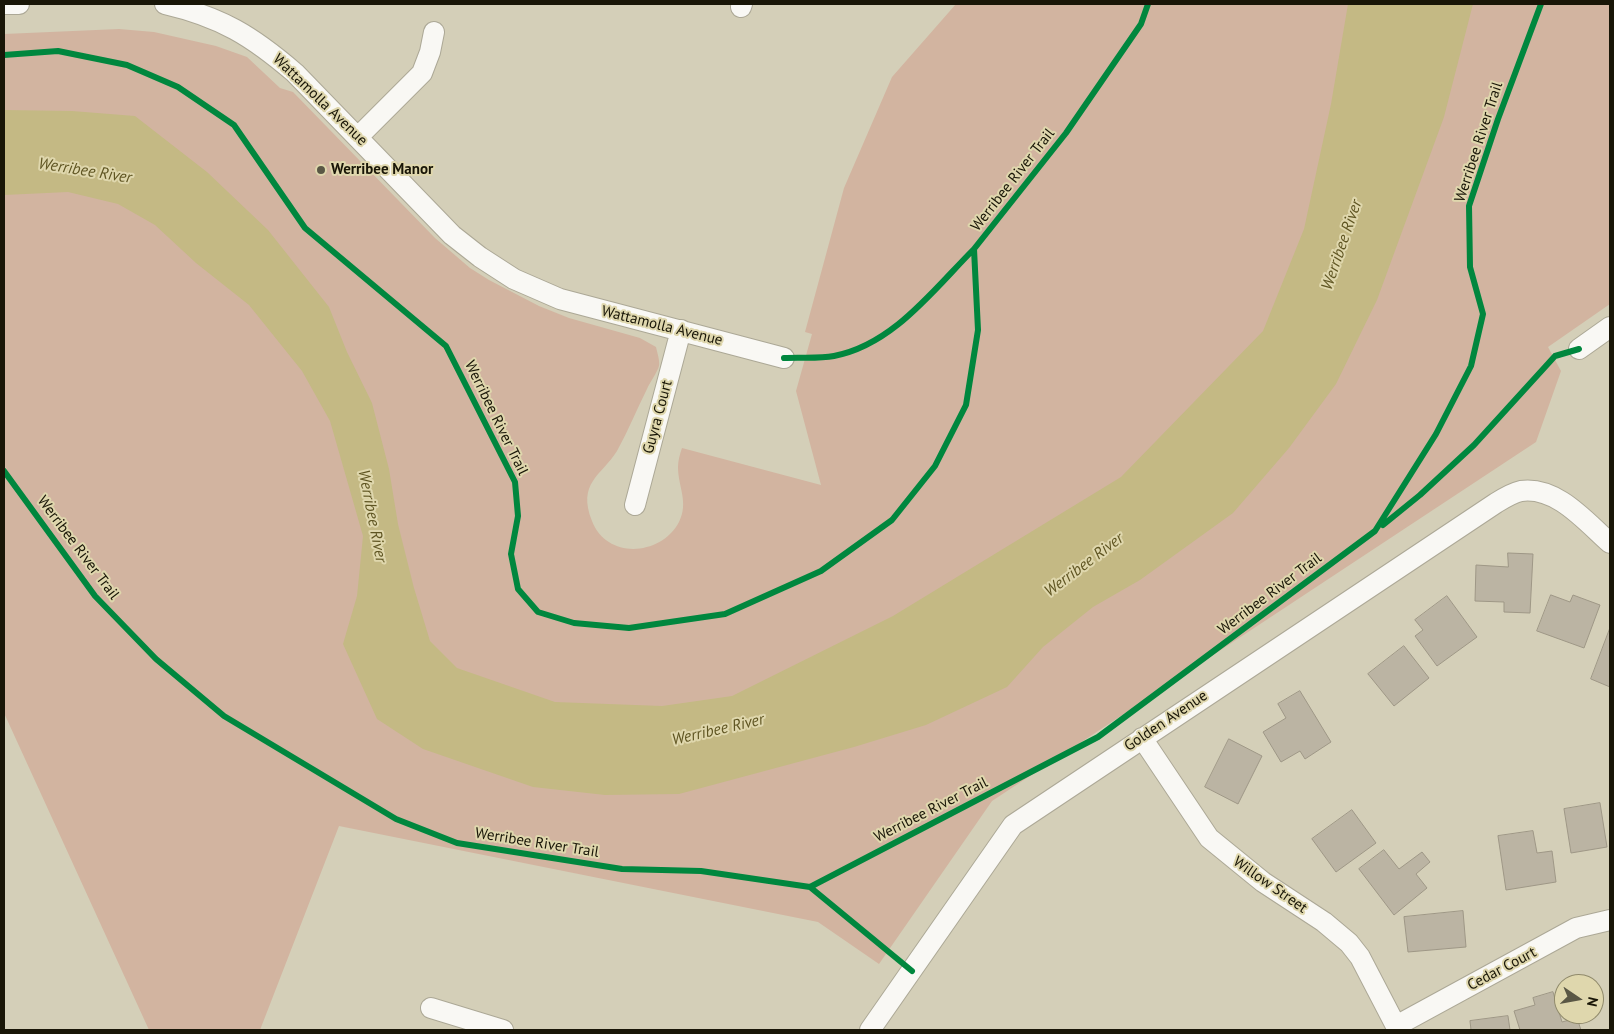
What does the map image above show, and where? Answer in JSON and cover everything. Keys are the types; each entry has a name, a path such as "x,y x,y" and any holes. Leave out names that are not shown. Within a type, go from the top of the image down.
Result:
{"street":[{"path":"4,4 18,4"},
{"name":"Wattamolla Avenue","path":"166,4 201,13 236,28 270,51 358,137 452,235 480,257 514,279 560,299 784,358"},
{"path":"358,137 422,73 430,52 434,32"},
{"path":"1579,349 1610,326"},
{"name":"Guyra Court","path":"636,505 681,330"},
{"name":"Golden Avenue","path":"870,1030 1013,825 1496,503 1513,493 1533,491 1553,497 1567,506 1610,543"},
{"name":"Willow Street","path":"1142,738 1209,838 1263,882 1324,922 1349,943 1360,957 1397,1028"},
{"name":"Cedar Court","path":"1397,1028 1576,928 1610,920"},
{"path":"431,1008 503,1030"}],"shaded area":[{"path":"956,4 1610,4 1610,304 1548,347 1561,371 1536,442 992,801 879,964 818,922 339,826 260,1030 149,1030 4,713 4,34 119,29 154,32 216,46 247,57 280,88 293,92 435,238 470,268 539,306 569,318 640,338 656,347 659,361 658,369 617,451 593,481 587,498 592,521 599,534 609,542 621,547 634,549 648,547 660,542 671,533 679,522 683,508 678,474 682,448 821,485 796,391 812,334 805,332 844,188 892,77"}],"water":[{"name":"Werribee River","path":"1348,4 1473,4 1444,117 1377,300 1336,384 1289,448 1233,513 1140,580 1093,607 1043,647 1007,687 926,725 854,747 679,794 605,795 533,787 423,749 377,719 343,644 357,596 363,536 330,421 302,371 249,305 196,263 155,225 118,204 68,192 4,195 4,110 72,111 135,116 207,172 268,230 329,307 347,352 372,403 389,469 398,524 430,641 457,668 555,702 662,706 732,696 893,616 1121,477 1263,331 1304,229 1331,104"}],"building":[{"path":"1508,553 1533,554 1530,613 1504,612 1504,602 1475,601 1476,565 1508,567"},
{"path":"1551,595 1570,602 1573,595 1600,605 1584,648 1537,631"},
{"path":"1447,596 1477,637 1437,666 1415,636 1423,630 1415,620"},
{"path":"1610,628 1610,687 1591,679"},
{"path":"1404,646 1429,678 1394,706 1368,674"},
{"path":"1300,691 1331,742 1305,759 1300,751 1281,762 1263,732 1286,718 1278,704"},
{"path":"1229,739 1262,756 1238,804 1205,787"},
{"path":"1600,803 1607,847 1571,853 1564,809"},
{"path":"1352,810 1376,843 1336,872 1312,839"},
{"path":"1533,831 1537,853 1552,851 1556,882 1506,890 1498,836"},
{"path":"1384,850 1399,869 1422,852 1430,862 1416,874 1427,888 1394,915 1359,869"},
{"path":"1463,911 1466,947 1408,952 1404,917"},
{"path":"1553,992 1554,1024 1579,1024 1581,1030 1520,1030 1514,1011 1535,1005 1533,998"},
{"path":"1508,1016 1510,1030 1471,1030 1470,1021"}],"cycle path":[{"name":"Werribee River Trail","path":"4,55 58,51 127,65 178,87 234,125 305,228 446,346 515,482 518,516 511,554 518,589 538,612 574,623 629,628 725,614 821,571 892,520 935,466 966,405 978,330 974,249 1066,133 1141,24 1148,4"},
{"name":"Werribee River Trail","path":"4,471 95,596 156,659 224,716 396,819 457,843 622,869 701,871 810,887 1098,737 1375,531 1436,434 1471,366 1483,314 1470,267 1469,206 1498,119 1541,4"},
{"path":"784,358 834,356 855,350 875,340 894,328 928,298 974,249"},
{"path":"1383,525 1420,495 1474,445 1555,356 1579,349"},
{"path":"810,887 912,971"}],"place":[{"name":"Werribee Manor","path":"321,170"}]}
